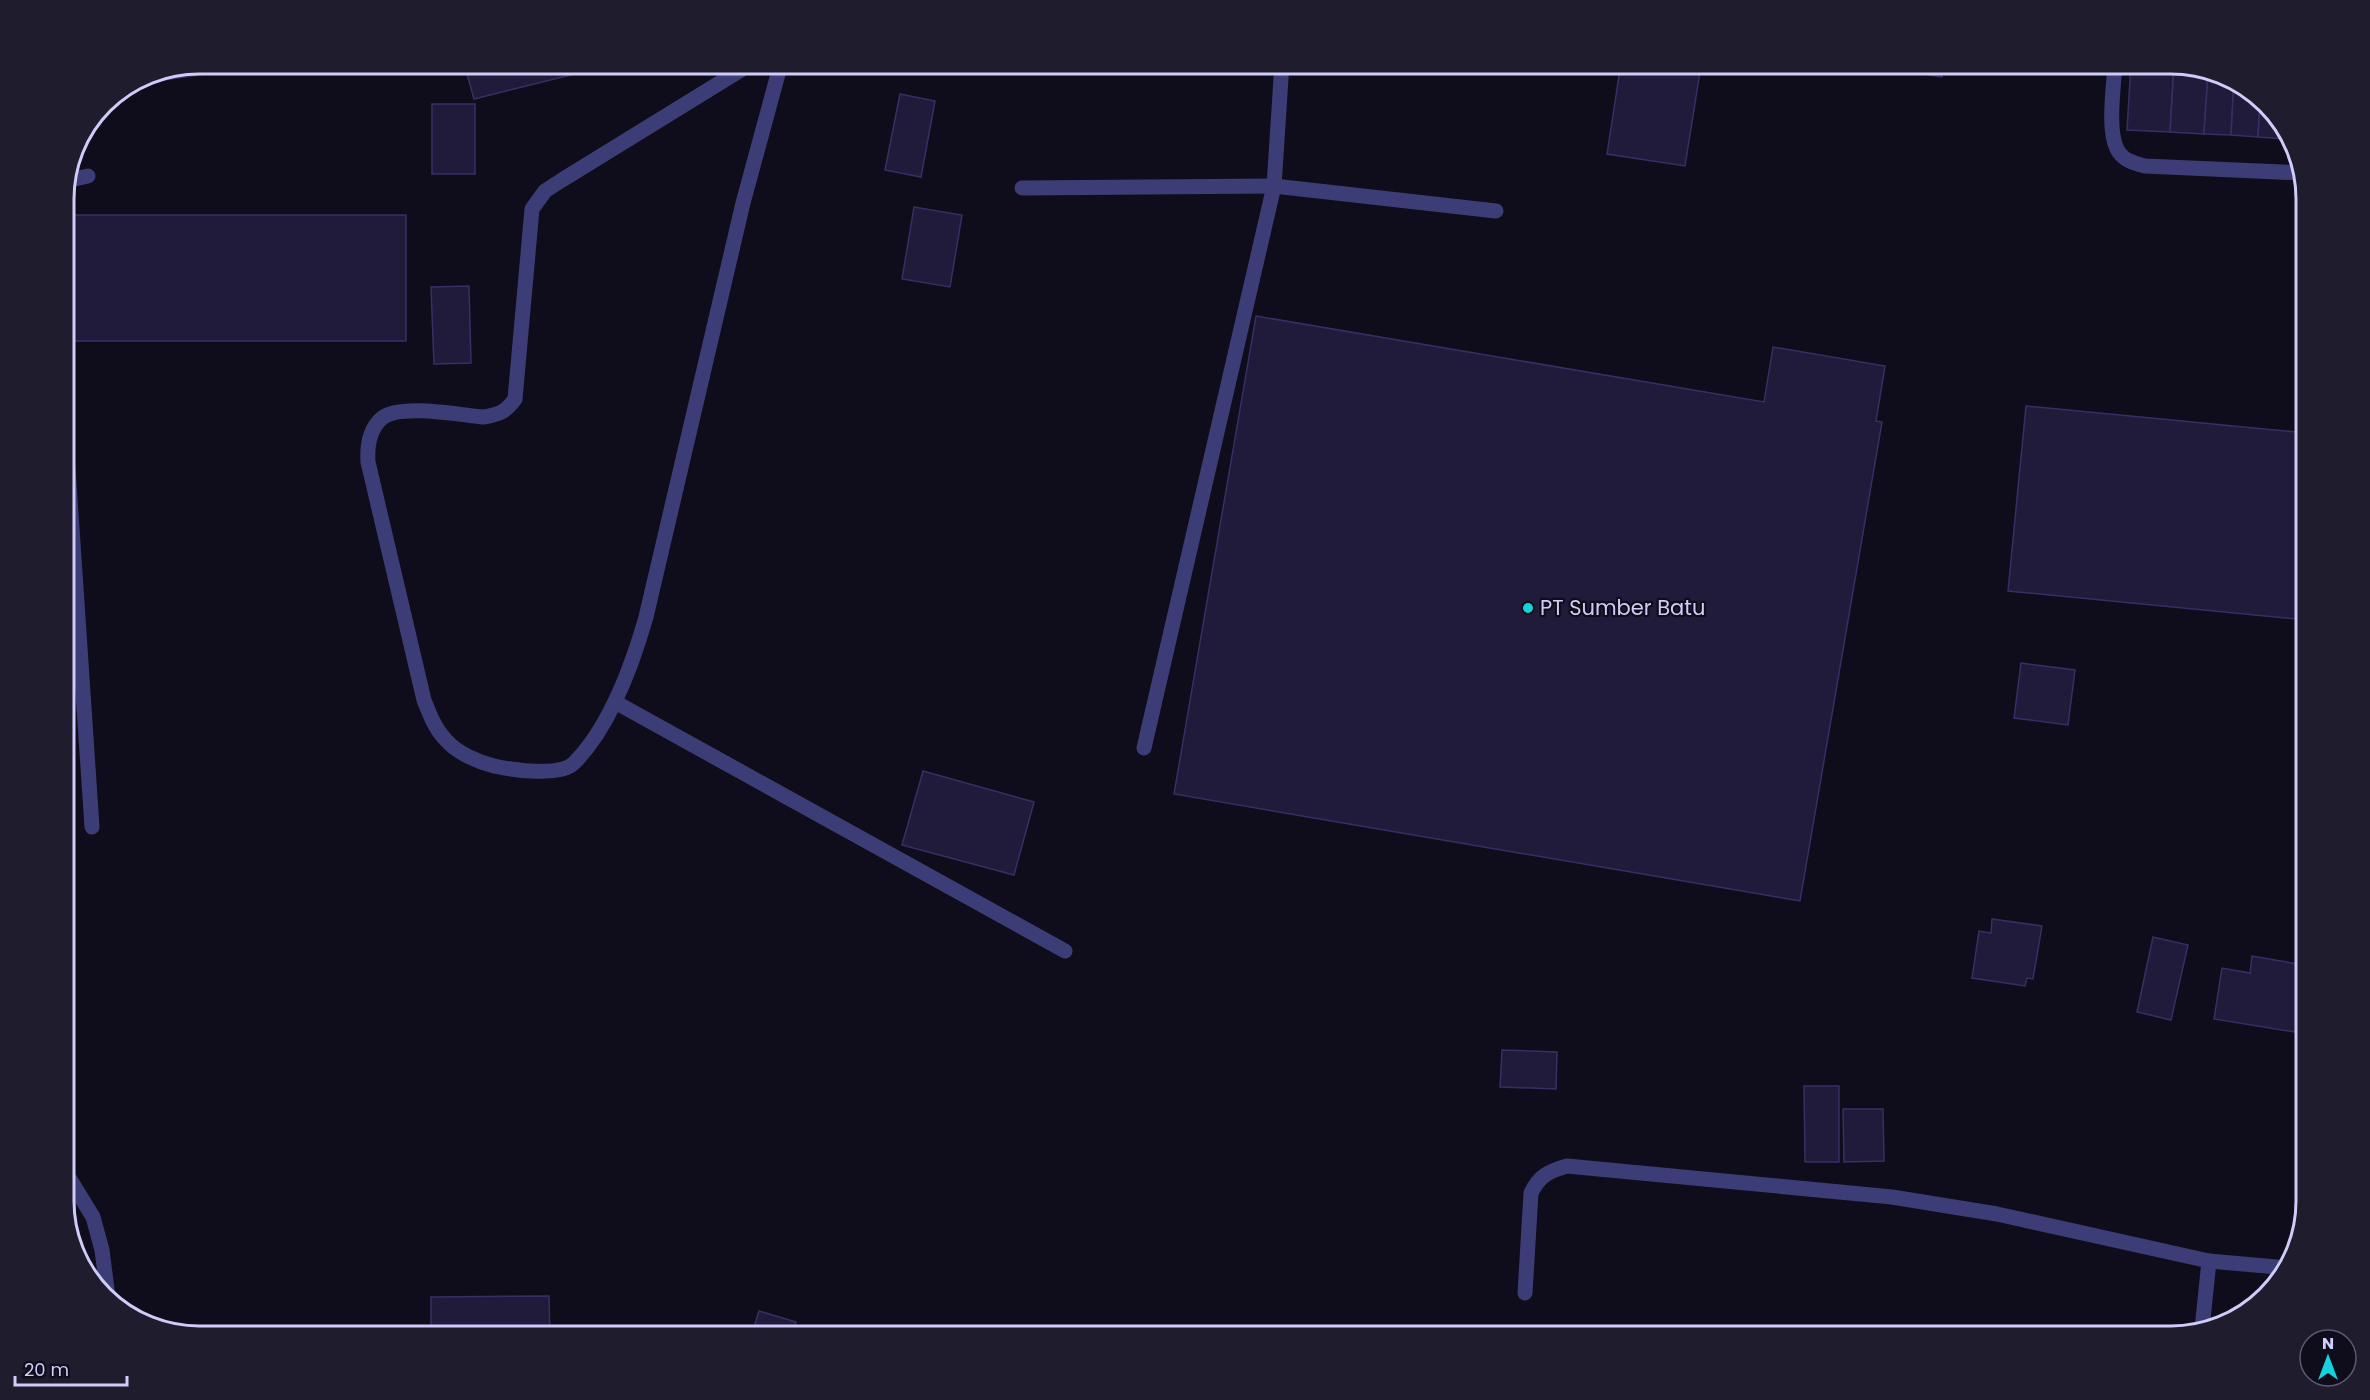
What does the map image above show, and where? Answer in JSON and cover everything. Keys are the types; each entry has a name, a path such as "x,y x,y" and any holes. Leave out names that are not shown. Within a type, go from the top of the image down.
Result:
{"street":[{"path":"734,74 545,191 532,209 514,399 508,409 496,415 483,417 398,412 382,417 373,430 367,446 368,462 424,700 434,724 447,741 464,754 493,766 543,771 565,770 573,764 591,741 615,702 634,660 743,203 778,74"},
{"path":"1144,748 1274,186 1281,74"},
{"path":"2115,74 2112,131 2117,150 2128,161 2145,166 2294,173"},
{"path":"75,179 88,176"},
{"path":"1022,188 1274,186 1496,211"},
{"path":"74,558 92,827"},
{"path":"615,702 1065,951"},
{"path":"1526,1293 1531,1193 1537,1181 1549,1171 1567,1166 1892,1197 1997,1214 2209,1261 2278,1267"},
{"path":"74,1186 93,1217 102,1250 107,1286"},
{"path":"2203,1322 2209,1261"}],"building":[{"path":"205,74 157,81 174,76"},
{"path":"467,74 575,74 474,99"},
{"path":"1619,74 1700,74 1685,166 1607,154"},
{"path":"1923,74 1942,74 1942,77"},
{"path":"2130,74 2174,74 2170,132 2127,130"},
{"path":"2174,74 2208,79 2204,134 2170,132"},
{"path":"2208,79 2233,90 2231,135 2204,134"},
{"path":"2233,90 2260,110 2258,137 2231,135"},
{"path":"900,94 935,101 921,177 885,170"},
{"path":"432,104 475,104 475,174 432,174"},
{"path":"2260,110 2281,139 2258,137"},
{"path":"914,207 962,215 950,287 902,279"},
{"path":"74,215 406,215 406,341 74,341"},
{"path":"469,286 471,363 434,364 431,287"},
{"name":"PT Sumber Batu","path":"1256,316 1764,402 1773,347 1885,366 1876,421 1882,422 1800,901 1174,794"},
{"path":"2026,406 2296,432 2296,619 2008,591"},
{"path":"2021,663 2075,670 2068,725 2014,718"},
{"path":"923,771 1034,802 1014,875 902,845"},
{"path":"1992,919 2042,926 2033,979 2027,978 2025,986 1972,978 1979,931 1991,933"},
{"path":"2153,937 2188,945 2171,1020 2137,1012"},
{"path":"2252,956 2296,964 2296,1032 2214,1019 2222,968 2250,973"},
{"path":"1502,1050 1557,1052 1556,1089 1500,1087"},
{"path":"1804,1086 1839,1086 1839,1162 1805,1162"},
{"path":"1843,1109 1883,1109 1884,1161 1844,1162"},
{"path":"549,1296 550,1326 431,1326 431,1297"},
{"path":"759,1311 796,1322 795,1326 754,1326"}],"place":[{"name":"PT Sumber Batu","path":"1528,608"}]}
